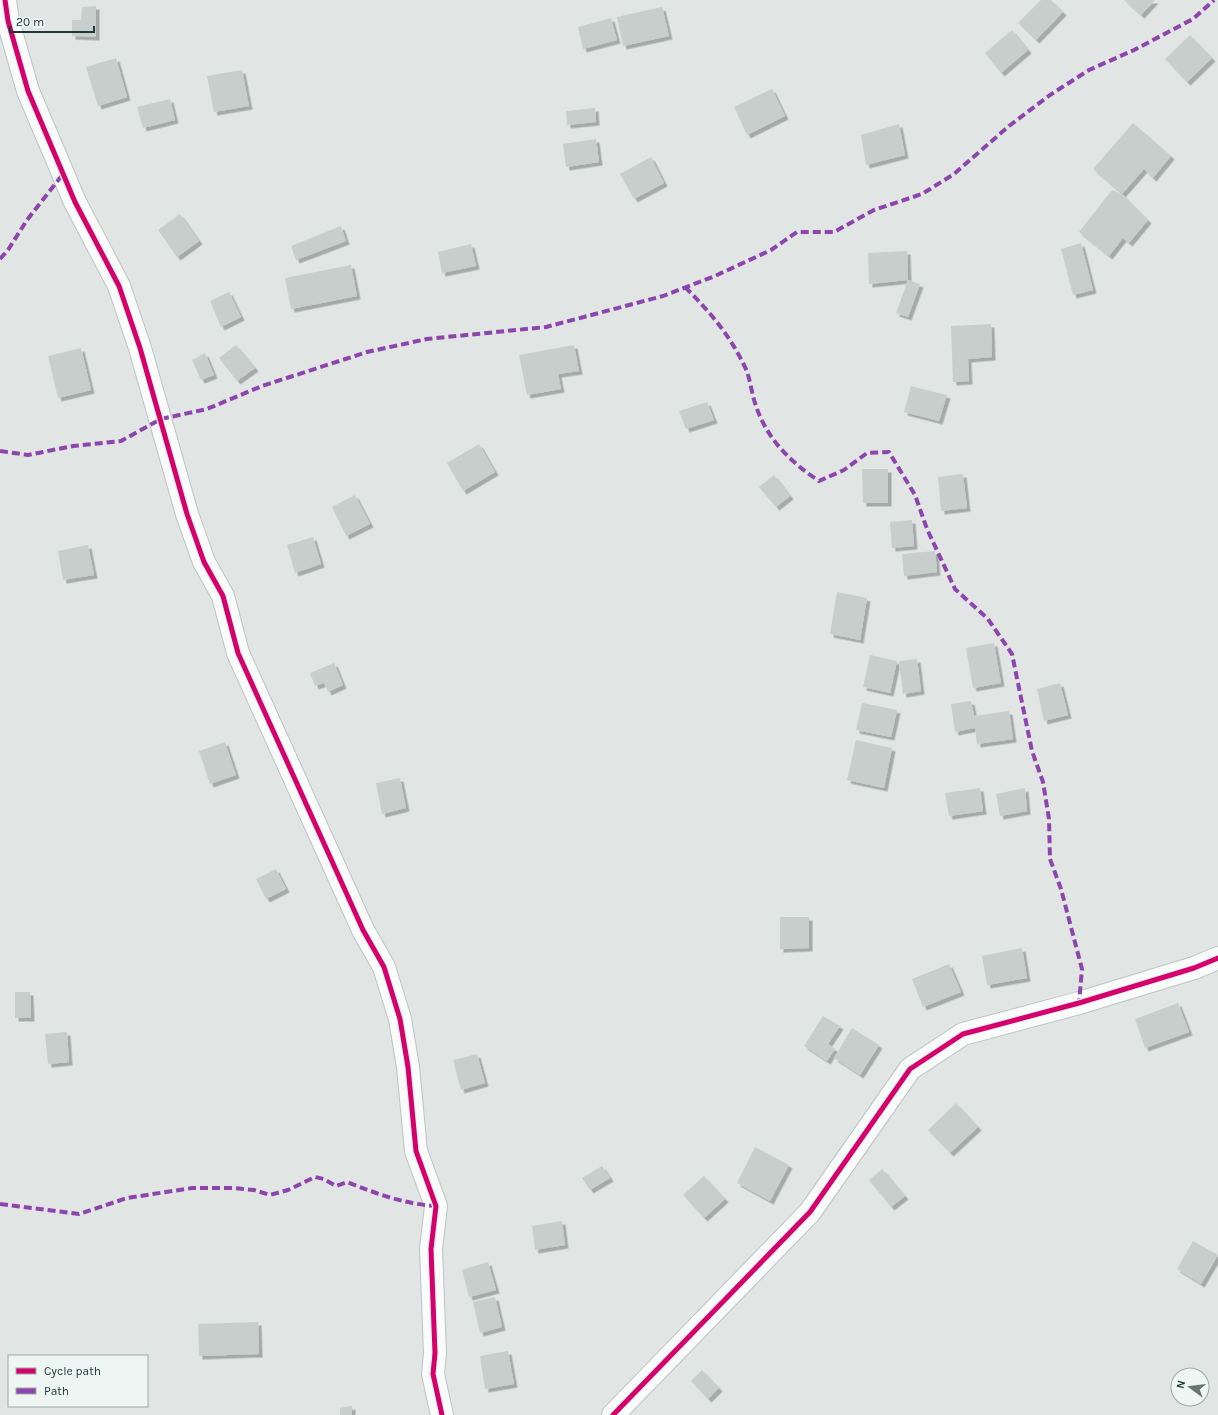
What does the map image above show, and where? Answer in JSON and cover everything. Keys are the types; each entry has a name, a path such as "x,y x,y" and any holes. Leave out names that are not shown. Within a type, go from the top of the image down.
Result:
{"street":[{"path":"5,0 8,21 28,91 75,202 119,286 142,355 186,514 204,562 223,596 238,653 363,930 384,967 400,1019 408,1067 416,1151 436,1206 431,1249 434,1324 433,1374 442,1415"},
{"path":"613,1415 810,1212 910,1069 963,1034 1079,1003 1194,968 1218,958"}],"building":[{"path":"1041,0 1051,0 1063,12 1036,40 1018,23"},
{"path":"1124,0 1155,0 1141,15"},
{"path":"96,6 96,37 72,36 72,20 81,20 82,7"},
{"path":"662,7 669,36 623,46 617,17"},
{"path":"611,18 617,40 583,49 578,27"},
{"path":"1012,30 1028,50 1001,73 985,53"},
{"path":"1190,35 1212,58 1187,82 1165,59"},
{"path":"116,58 127,97 98,106 86,67"},
{"path":"242,70 249,106 214,112 207,76"},
{"path":"772,89 785,116 747,135 734,107"},
{"path":"170,99 175,120 143,128 137,107"},
{"path":"595,108 596,122 567,125 566,111"},
{"path":"1133,123 1171,156 1153,178 1144,169 1122,194 1093,169"},
{"path":"899,124 905,155 866,165 861,135"},
{"path":"596,139 599,162 566,167 563,144"},
{"path":"651,157 664,183 634,199 620,174"},
{"path":"1112,190 1122,194 1148,220 1129,243 1123,238 1109,256 1079,232"},
{"path":"180,214 199,241 177,257 158,230"},
{"path":"341,226 346,241 296,260 291,246"},
{"path":"1081,243 1093,290 1073,295 1061,249"},
{"path":"471,244 476,266 442,273 438,252"},
{"path":"907,251 908,280 869,284 868,253"},
{"path":"351,265 357,296 291,309 285,278"},
{"path":"908,280 920,284 908,317 896,313"},
{"path":"229,292 241,317 221,327 210,301"},
{"path":"991,324 992,357 968,359 969,381 953,382 951,326"},
{"path":"236,345 255,368 237,381 219,358"},
{"path":"574,345 579,371 558,374 561,389 527,395 519,355"},
{"path":"81,348 91,390 58,398 48,356"},
{"path":"205,353 214,375 201,380 192,360"},
{"path":"911,386 947,395 939,421 904,412"},
{"path":"707,402 714,420 686,429 679,411"},
{"path":"479,444 495,472 463,491 447,463"},
{"path":"862,469 888,469 888,503 863,503"},
{"path":"963,474 967,508 941,511 938,477"},
{"path":"774,475 790,496 776,507 759,487"},
{"path":"355,495 370,524 346,536 332,507"},
{"path":"912,520 914,546 892,548 890,522"},
{"path":"313,537 321,564 295,573 287,545"},
{"path":"88,545 94,575 63,580 58,551"},
{"path":"935,551 937,572 904,576 902,554"},
{"path":"837,592 867,598 860,640 830,634"},
{"path":"994,643 1001,683 973,688 966,648"},
{"path":"870,655 897,661 890,693 863,687"},
{"path":"917,659 921,691 903,694 899,661"},
{"path":"334,663 343,685 328,692 324,683 315,686 310,673"},
{"path":"1060,683 1068,715 1044,721 1037,689"},
{"path":"971,701 974,716 1009,711 1013,739 977,744 975,728 955,732 951,704"},
{"path":"862,703 897,710 891,737 856,730"},
{"path":"856,740 892,748 884,788 847,780"},
{"path":"225,742 236,775 210,784 199,751"},
{"path":"400,778 406,808 382,814 376,783"},
{"path":"980,788 983,811 949,816 945,793"},
{"path":"1025,788 1027,811 1000,816 996,794"},
{"path":"276,869 286,889 266,899 256,879"},
{"path":"780,917 809,917 809,948 780,949"},
{"path":"1022,948 1027,978 987,985 982,956"},
{"path":"949,964 961,992 923,1007 912,979"},
{"path":"15,992 30,992 31,1018 15,1018"},
{"path":"1178,1003 1189,1032 1145,1048 1135,1019"},
{"path":"823,1016 840,1026 828,1044 835,1049 827,1061 804,1046"},
{"path":"852,1028 879,1045 860,1075 834,1058"},
{"path":"67,1032 69,1062 48,1064 45,1034"},
{"path":"477,1054 485,1083 461,1090 453,1060"},
{"path":"956,1103 978,1127 950,1153 928,1130"},
{"path":"755,1147 789,1165 770,1201 737,1183"},
{"path":"602,1166 610,1178 590,1190 582,1178"},
{"path":"882,1169 905,1196 891,1207 869,1180"},
{"path":"704,1176 725,1199 704,1218 683,1195"},
{"path":"562,1221 565,1245 535,1250 532,1226"},
{"path":"1193,1241 1218,1255 1201,1284 1177,1269"},
{"path":"488,1262 496,1290 469,1297 462,1270"},
{"path":"495,1297 502,1327 480,1333 473,1302"},
{"path":"258,1322 259,1354 199,1356 198,1324"},
{"path":"508,1351 514,1384 485,1389 480,1356"},
{"path":"702,1370 719,1388 708,1399 691,1381"},
{"path":"352,1406 352,1415 340,1415 340,1408"}],"marked path":[{"path":"0,451 28,455 73,446 121,441 161,419 207,409 262,386 367,352 427,339 546,327 663,296 715,276 771,250 797,232 834,232 874,210 922,194 954,174 1009,126 1050,95 1089,70 1134,50 1193,19 1214,0"},
{"path":"0,259 8,250 27,220 63,174"},
{"path":"685,287 710,314 732,343 746,369 755,403 765,427 788,457 819,481 844,470 867,453 889,452 915,495 927,529 955,589 988,619 1012,654 1032,751 1043,782 1049,819 1050,859 1061,889 1082,969 1079,1003"},
{"path":"0,1204 79,1214 127,1198 192,1188 232,1188 254,1190 270,1195 288,1190 315,1177 324,1179 336,1186 347,1182 391,1198 436,1206"}],"cycle path":[{"path":"5,0 8,21 28,91 75,202 119,286 140,348 187,514 204,562 223,596 238,653 363,930 384,967 400,1019 408,1067 416,1151 436,1206 431,1249 435,1353 433,1374 442,1415"},
{"path":"613,1415 810,1212 910,1069 963,1034 1079,1003 1194,968 1218,958"}]}
